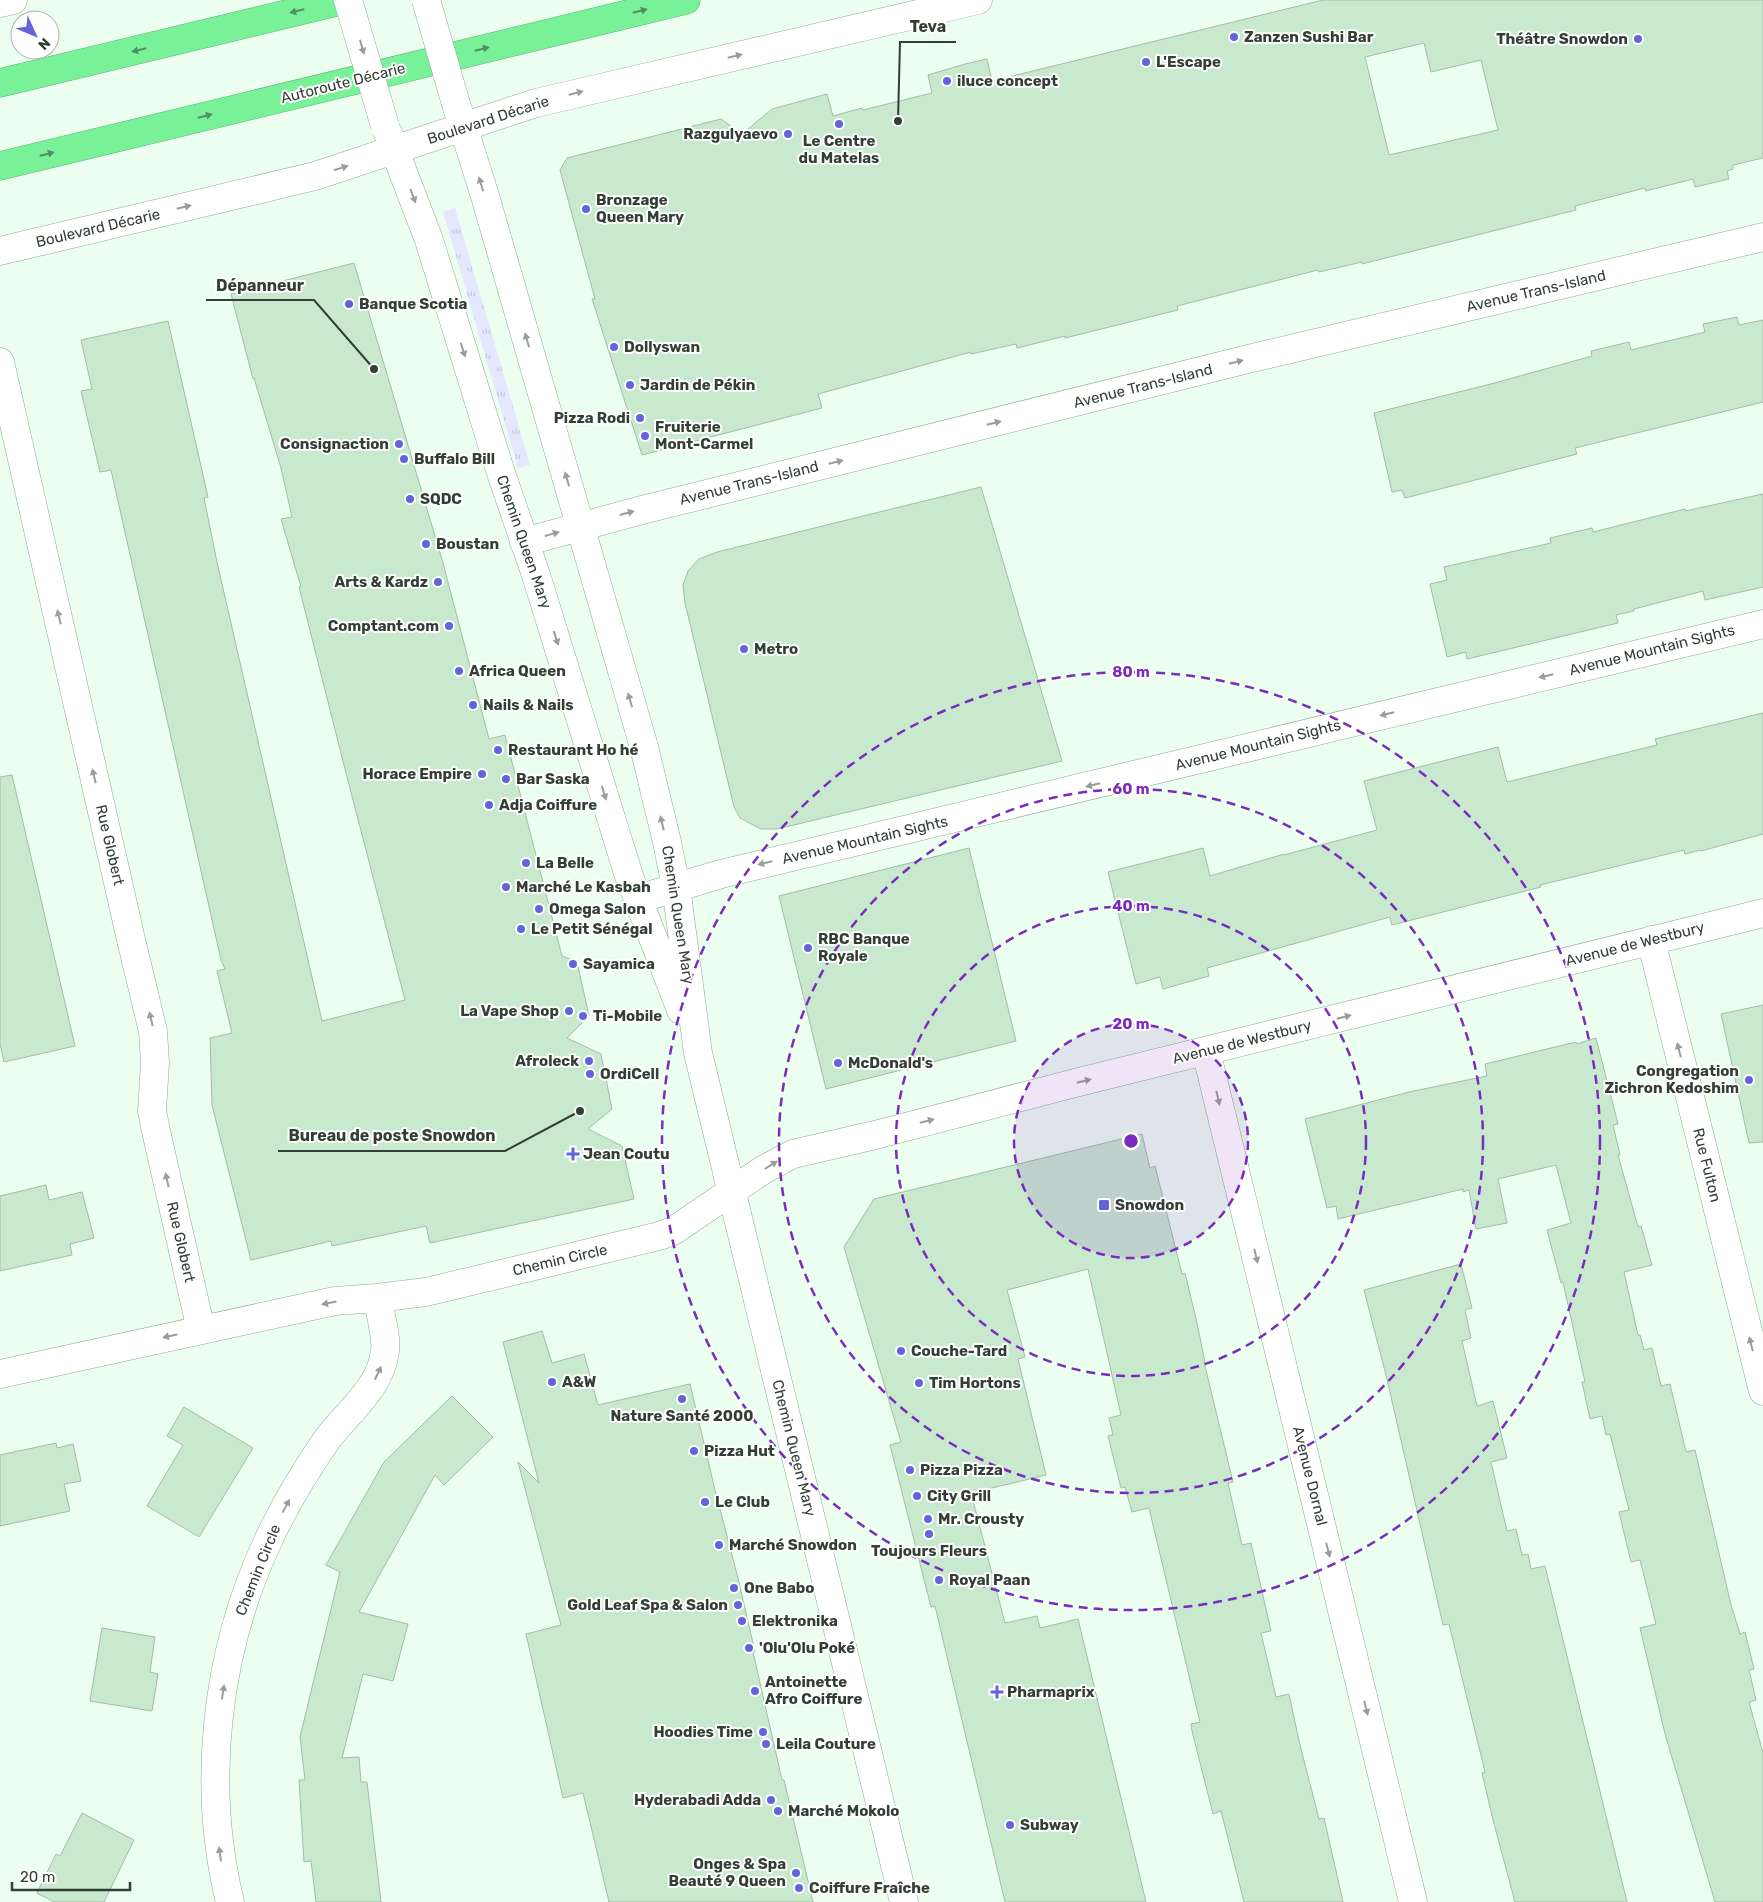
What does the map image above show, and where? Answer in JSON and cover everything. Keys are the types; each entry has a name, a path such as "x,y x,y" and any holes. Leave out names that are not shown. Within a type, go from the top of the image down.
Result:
{"highway":[{"path":"0,84 346,0"},
{"name":"Autoroute Décarie","path":"0,166 686,0"}],"street":[{"path":"0,3 13,0"},
{"name":"Chemin Queen Mary","path":"346,0 390,138 429,240 624,859 698,1053"},
{"name":"Chemin Queen Mary","path":"426,0 459,116 485,196 644,747 676,888 698,1053 904,1902"},
{"name":"Boulevard Décarie","path":"0,251 316,176 390,138 459,116 546,101 978,0"},
{"name":"Avenue Trans-Island","path":"524,542 580,526 1248,359 1763,237"},
{"name":"Rue Globert","path":"0,362 132,944 151,1019 155,1043 152,1111 201,1330"},
{"name":"Avenue Mountain Sights","path":"638,899 721,874 1763,624"},
{"name":"Avenue de Westbury","path":"731,1193 763,1170 793,1154 1763,913"},
{"name":"Rue Fulton","path":"1651,940 1763,1391"},
{"name":"Avenue Dornal","path":"1206,1051 1413,1902"},
{"name":"Chemin Circle","path":"0,1374 335,1301 426,1292 659,1236 672,1231 731,1193"},
{"name":"Chemin Circle","path":"230,1902 220,1855 217,1824 216,1760 222,1696 237,1622 251,1580 294,1492 329,1437 366,1394 376,1379 386,1349 377,1298"}],"green space":[{"path":"455,208 530,465 518,468 443,212"}],"building":[{"path":"1323,0 1763,0 1763,158 1733,165 1733,169 1727,171 1729,179 1695,187 1693,179 1646,191 1645,188 1575,206 1576,210 1362,264 1362,262 1319,272 1318,270 1177,306 1178,310 1065,338 1065,336 1017,348 1016,344 971,354 971,352 818,394 822,408 642,455 592,299 595,299 560,170 567,158 721,119 742,134 772,109 827,94 833,116 862,108 863,110 932,93 928,75 987,59 992,81","holes":["1424,43 1431,72 1481,60 1498,130 1389,155 1365,57"]},
{"path":"354,263 443,563 489,739 505,735 562,956 577,962 589,1016 567,1038 601,1054 612,1109 588,1129 622,1146 634,1199 430,1243 426,1226 332,1246 331,1241 251,1260 212,1105 210,1038 232,1033 217,971 225,969 221,960 111,470 100,472 81,391 92,389 81,340 168,321 208,497 204,498 217,562 322,1021 405,1000 299,587 301,587 281,519 292,517 281,468 253,379 231,294"},
{"path":"1737,317 1739,325 1763,320 1763,402 1575,448 1577,454 1405,498 1402,490 1392,492 1374,413 1491,384 1592,356 1591,351 1629,342 1631,350 1705,332 1703,324"},
{"path":"981,487 1062,761 777,829 761,829 740,818 734,807 685,603 683,585 688,571 699,559 717,552"},
{"path":"1763,494 1763,587 1705,600 1703,591 1616,615 1618,623 1467,659 1466,652 1447,657 1430,584 1447,580 1444,567 1551,543 1550,538 1592,528 1593,532 1685,509 1685,511"},
{"path":"1763,713 1763,834 1701,851 1685,854 1684,850 1540,885 1541,887 1392,925 1390,917 1207,968 1209,976 1163,989 1160,977 1136,984 1108,872 1203,848 1210,876 1284,854 1377,830 1364,781 1498,747 1507,782 1657,745 1655,739"},
{"path":"12,775 75,1046 4,1062 0,1044 0,777"},
{"path":"969,848 1016,1041 826,1089 779,896"},
{"name":"Congregation Zichron Kedoshim","path":"1763,1005 1763,1142 1749,1143 1721,1014"},
{"path":"1596,1038 1618,1124 1613,1125 1620,1155 1618,1155 1638,1227 1641,1226 1652,1265 1624,1272 1638,1335 1640,1335 1644,1350 1652,1348 1661,1386 1670,1384 1686,1452 1695,1450 1731,1605 1740,1634 1745,1632 1754,1669 1749,1670 1756,1700 1749,1702 1763,1753 1763,1902 1715,1902 1665,1734 1640,1628 1656,1624 1640,1560 1631,1562 1619,1512 1629,1510 1610,1434 1606,1435 1602,1416 1590,1419 1582,1382 1585,1382 1563,1282 1561,1283 1547,1230 1571,1223 1556,1165 1498,1179 1507,1223 1476,1229 1469,1190 1463,1192 1463,1189 1338,1219 1336,1206 1327,1208 1305,1119 1409,1092 1487,1076 1485,1064 1576,1042 1577,1044"},
{"path":"1142,1134 1150,1168 1155,1166 1182,1274 1185,1273 1233,1482 1228,1483 1242,1545 1251,1543 1271,1631 1261,1633 1276,1697 1289,1694 1319,1819 1324,1818 1343,1902 1244,1902 1221,1811 1213,1814 1192,1731 1191,1724 1200,1722 1149,1508 1132,1512 1125,1487 1121,1488 1108,1436 1113,1435 1109,1418 1121,1415 1088,1269 1007,1290 1025,1357 1018,1359 1046,1475 971,1493 1005,1623 1037,1616 1040,1628 1078,1619 1146,1902 1005,1902 935,1606 931,1607 890,1445 901,1442 844,1247 874,1199"},
{"path":"46,1185 49,1200 82,1192 94,1238 70,1244 72,1255 0,1271 0,1196"},
{"path":"1461,1264 1472,1308 1465,1310 1471,1338 1462,1341 1477,1406 1493,1401 1507,1458 1491,1462 1507,1531 1516,1529 1522,1555 1528,1554 1531,1569 1545,1566 1627,1902 1515,1902 1493,1820 1482,1773 1485,1772 1449,1624 1443,1625 1387,1379 1364,1290"},
{"path":"542,1331 552,1363 584,1354 598,1405 690,1384 738,1578 782,1780 784,1780 813,1902 609,1902 583,1793 563,1798 526,1634 561,1625 518,1462 539,1483 503,1342"},
{"path":"452,1396 493,1437 444,1485 435,1475 359,1612 408,1624 393,1681 363,1674 342,1758 359,1757 361,1782 367,1782 381,1902 316,1902 311,1861 304,1862 299,1780 305,1780 300,1737 340,1572 326,1565 384,1462"},
{"path":"184,1407 253,1448 199,1537 147,1506 183,1445 167,1436"},
{"path":"56,1443 57,1448 73,1444 81,1481 64,1484 70,1511 0,1526 0,1455"},
{"path":"102,1628 155,1637 150,1672 158,1674 152,1711 90,1701"},
{"path":"82,1813 134,1840 104,1902 54,1902 37,1893 56,1854 60,1856"}],"place":[{"name":"Zanzen Sushi Bar","path":"1234,37"},
{"name":"Théâtre Snowdon","path":"1638,39"},
{"name":"L'Escape","path":"1146,62"},
{"name":"iluce concept","path":"947,81"},
{"name":"Teva","path":"898,121"},
{"name":"Le Centre du Matelas","path":"839,124"},
{"name":"Razgulyaevo","path":"788,134"},
{"name":"Bronzage Queen Mary","path":"586,209"},
{"name":"Banque Scotia","path":"349,304"},
{"name":"Dollyswan","path":"614,347"},
{"name":"Dépanneur","path":"374,369"},
{"name":"Jardin de Pékin","path":"630,385"},
{"name":"Pizza Rodi","path":"640,418"},
{"name":"Fruiterie Mont-Carmel","path":"645,436"},
{"name":"Consignaction","path":"399,444"},
{"name":"Buffalo Bill","path":"404,459"},
{"name":"SQDC","path":"410,499"},
{"name":"Boustan","path":"426,544"},
{"name":"Arts & Kardz","path":"438,582"},
{"name":"Comptant.com","path":"449,626"},
{"name":"Metro","path":"744,649"},
{"name":"Africa Queen","path":"459,671"},
{"name":"Nails & Nails","path":"473,705"},
{"name":"Restaurant Ho hé","path":"498,750"},
{"name":"Horace Empire","path":"482,774"},
{"name":"Bar Saska","path":"506,779"},
{"name":"Adja Coiffure","path":"489,805"},
{"name":"La Belle","path":"526,863"},
{"name":"Marché Le Kasbah","path":"506,887"},
{"name":"Omega Salon","path":"539,909"},
{"name":"Le Petit Sénégal","path":"521,929"},
{"name":"RBC Banque Royale","path":"808,948"},
{"name":"Sayamica","path":"573,964"},
{"name":"La Vape Shop","path":"569,1011"},
{"name":"Ti-Mobile","path":"583,1016"},
{"name":"Afroleck","path":"589,1061"},
{"name":"McDonald's","path":"838,1063"},
{"name":"OrdiCell","path":"590,1074"},
{"name":"Congregation Zichron Kedoshim","path":"1749,1080"},
{"name":"Bureau de poste Snowdon","path":"580,1111"},
{"name":"Jean Coutu","path":"573,1154"},
{"name":"Snowdon","path":"1104,1205"},
{"name":"Couche-Tard","path":"901,1351"},
{"name":"A&W","path":"552,1382"},
{"name":"Tim Hortons","path":"919,1383"},
{"name":"Nature Santé 2000","path":"682,1399"},
{"name":"Pizza Hut","path":"694,1451"},
{"name":"Pizza Pizza","path":"910,1470"},
{"name":"City Grill","path":"917,1496"},
{"name":"Le Club","path":"705,1502"},
{"name":"Mr. Crousty","path":"928,1519"},
{"name":"Toujours Fleurs","path":"929,1534"},
{"name":"Marché Snowdon","path":"719,1545"},
{"name":"Royal Paan","path":"939,1580"},
{"name":"One Babo","path":"734,1588"},
{"name":"Gold Leaf Spa & Salon","path":"738,1605"},
{"name":"Elektronika","path":"742,1621"},
{"name":"'Olu'Olu Poké","path":"749,1648"},
{"name":"Antoinette Afro Coiffure","path":"755,1691"},
{"name":"Pharmaprix","path":"997,1692"},
{"name":"Hoodies Time","path":"763,1732"},
{"name":"Leila Couture","path":"766,1744"},
{"name":"Hyderabadi Adda","path":"771,1800"},
{"name":"Marché Mokolo","path":"778,1811"},
{"name":"Subway","path":"1010,1825"},
{"name":"Onges & Spa Beauté 9 Queen","path":"796,1873"},
{"name":"Coiffure Fraîche","path":"799,1888"}]}
